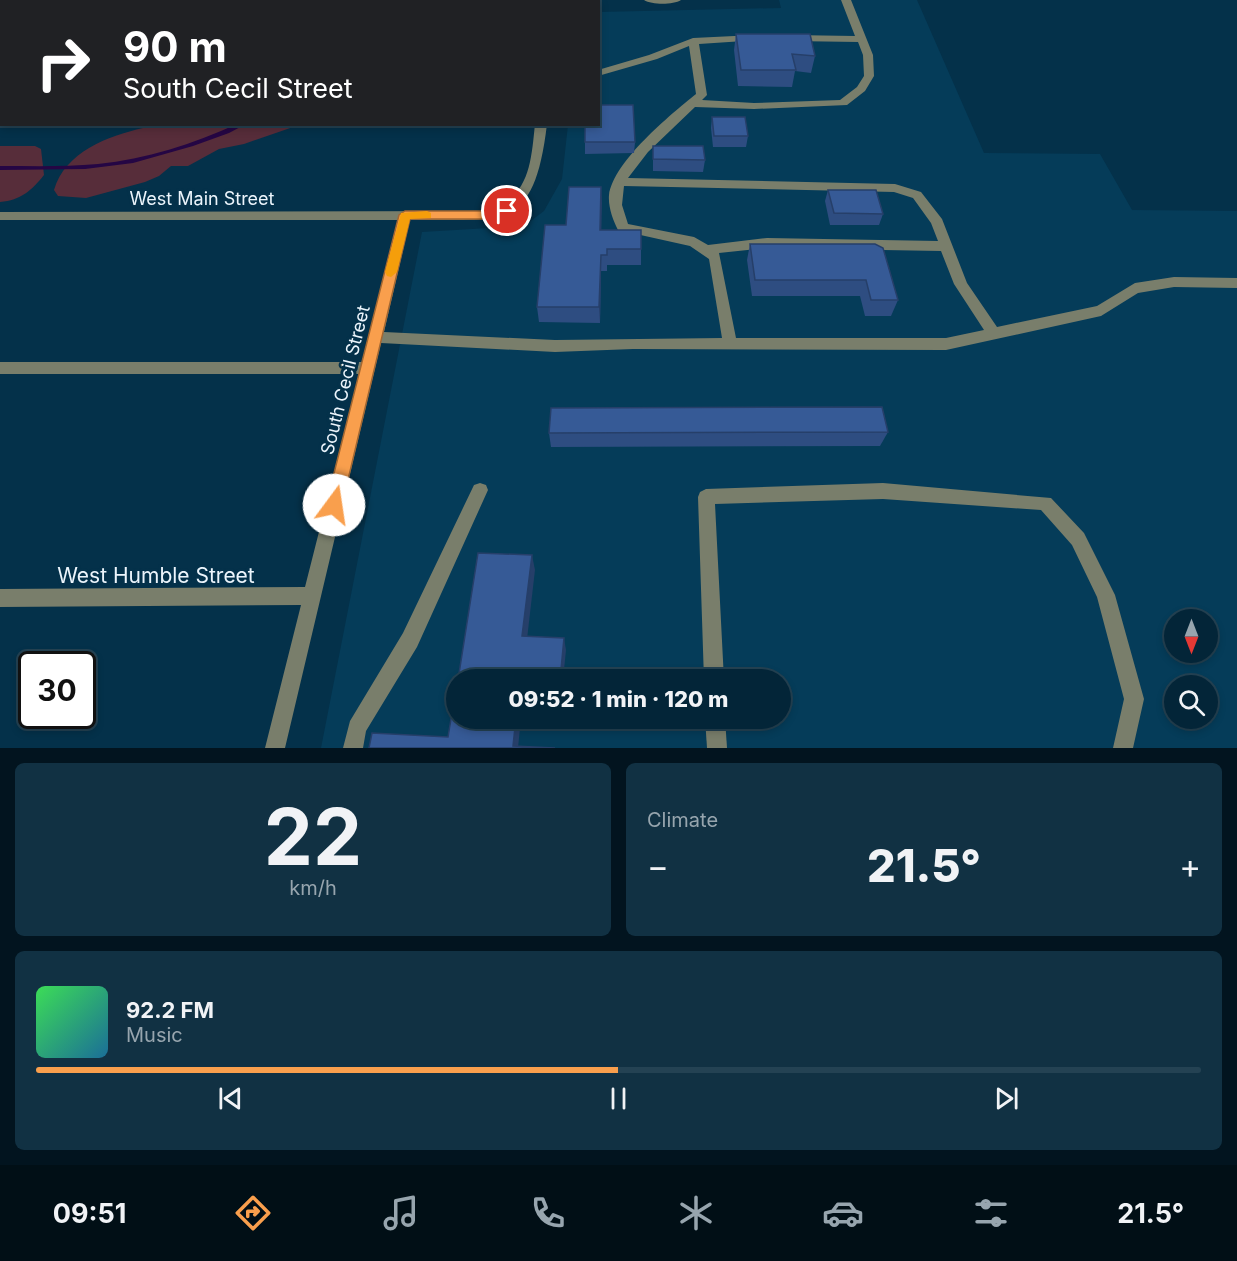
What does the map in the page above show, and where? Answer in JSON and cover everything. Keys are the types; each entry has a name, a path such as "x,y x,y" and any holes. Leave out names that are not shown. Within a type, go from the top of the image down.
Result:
{"street":[{"path":"649,0 676,0"},
{"path":"691,103 765,106 843,103 861,89 869,76 868,55 846,0"},
{"path":"600,72 653,57 693,41 772,38"},
{"path":"783,38 862,39"},
{"path":"693,41 702,95 691,103 648,147 619,182 614,208 623,226 694,242 715,257 730,343"},
{"path":"405,215 493,215 507,211 534,179 541,126"},
{"path":"619,182 895,188 917,195 937,222 961,284 994,334"},
{"name":"West Main Street","path":"0,216 405,215"},
{"name":"South Cecil Street","path":"275,748 405,215"},
{"path":"706,250 767,243 946,246"},
{"path":"375,337 555,346 730,343 946,344 1101,311 1135,288 1174,282 1237,283"},
{"path":"0,368 368,368"},
{"path":"353,748 357,728 410,640 480,490"},
{"path":"714,669 706,497 883,491 1046,503 1078,539 1106,595 1134,699 1123,748"},
{"name":"West Humble Street","path":"0,598 312,596"},
{"path":"716,729 717,748"}],"shaded area":[{"path":"779,0 917,0 984,153 1100,154 1132,210 1237,211 1237,748 321,748 422,232 524,226 544,211 562,179 568,126 600,126 600,12 781,8"},
{"path":"296,126 244,144 219,149 188,166 171,166 159,176 145,182 86,198 58,196 54,190 68,165 90,148 130,131 158,127"},
{"path":"0,146 35,146 41,149 44,175 25,194 0,202"}],"building":[{"path":"736,34 810,34 815,56 792,54 796,70 741,70"},
{"path":"600,105 633,105 635,142 585,142 585,126 600,126"},
{"path":"712,117 745,117 748,136 714,136"},
{"path":"653,146 703,146 705,160 653,159"},
{"path":"569,187 601,187 600,230 641,230 641,249 607,249 607,255 601,255 599,307 537,307 545,225 566,225"},
{"path":"828,190 876,190 883,214 834,213"},
{"path":"750,244 875,244 883,248 898,300 871,300 866,280 755,280"},
{"path":"882,407 888,432 549,433 551,408"},
{"path":"478,553 532,555 522,636 564,638 561,669 460,669"},
{"path":"449,729 515,729 513,746 555,748 369,748 372,733 448,737"}],"waterway":[{"path":"0,168 85,167 133,161 191,145 238,126"}],"slow traffic":[{"path":"391,272 405,215 427,215"}],"route":[{"path":"334,505 405,215 493,215 507,211"}]}
